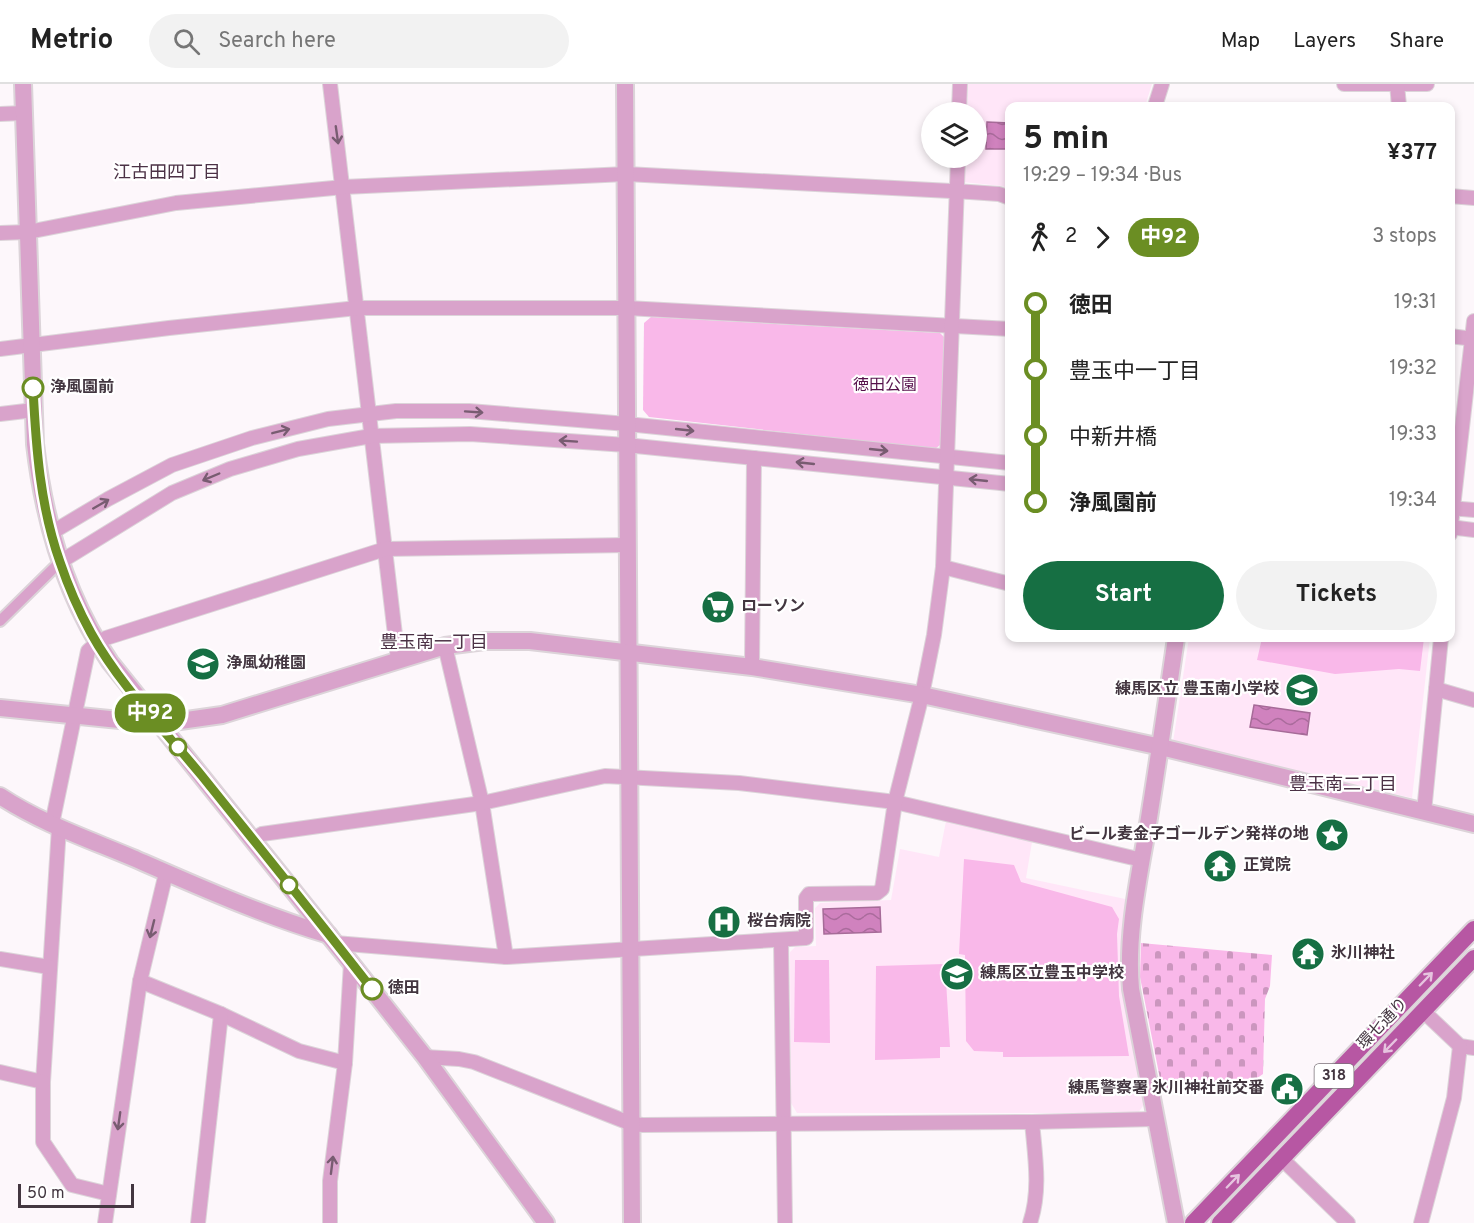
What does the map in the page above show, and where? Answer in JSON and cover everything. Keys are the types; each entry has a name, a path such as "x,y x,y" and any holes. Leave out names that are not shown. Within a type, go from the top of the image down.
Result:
{"main road":[{"name":"環七通り","path":"1193,1223 1474,929"},
{"name":"環七通り","path":"1220,1223 1474,958"}],"street":[{"path":"23,84 31,344 39,477 51,533 73,595 97,643 135,695 253,839 425,1057 546,1223"},
{"path":"330,84 399,660"},
{"path":"625,84 632,1223"},
{"path":"959,102 960,84"},
{"path":"1156,102 1162,84"},
{"path":"1344,84 1427,84"},
{"path":"1397,85 1399,102"},
{"path":"0,114 24,113"},
{"path":"0,796 56,826 166,873 332,939 506,957 806,938 806,898 809,894 877,893 882,889 895,802 922,695 934,635 943,567 958,168"},
{"path":"0,233 27,232 176,203 344,187 626,174 957,191 1005,196"},
{"path":"1455,196 1474,198"},
{"path":"0,349 357,308 627,308 1005,329"},
{"path":"1455,484 1474,321"},
{"path":"1455,337 1473,339"},
{"path":"0,414 34,410"},
{"path":"51,533 172,465 252,438 328,419 396,411 469,411 627,424 1005,463"},
{"path":"0,621 60,562 172,494 230,469 298,449 371,436 470,434 626,445 1005,483"},
{"path":"752,668 754,458"},
{"path":"1455,508 1474,510"},
{"path":"1455,528 1474,530"},
{"path":"109,1194 72,1185 43,1142 43,1082 56,826 74,716 88,651 106,638 385,549 628,545"},
{"path":"943,567 1005,583"},
{"path":"0,708 159,724 222,715 445,646 485,641 530,641 752,668 922,695 1161,747 1474,824"},
{"path":"1175,642 1142,860 1129,969 1176,1223"},
{"path":"1424,812 1441,642"},
{"path":"445,646 482,803 506,957"},
{"path":"1436,689 1474,700"},
{"path":"253,839 262,834 482,803 605,776 739,783 895,802 1142,860"},
{"path":"105,1223 140,981 166,873"},
{"path":"781,940 785,1223"},
{"path":"0,959 49,967"},
{"path":"330,1223 330,1181 345,1063 351,963"},
{"path":"140,981 221,1014 298,1051 345,1063"},
{"path":"1421,1223 1467,1047 1423,1011"},
{"path":"198,1223 221,1014"},
{"path":"425,1057 474,1062 632,1124 1032,1122 1155,1119"},
{"path":"0,1072 43,1082"},
{"path":"1030,1223 1037,1178 1032,1122"},
{"path":"1282,1159 1348,1223"}],"shaded area":[{"path":"968,84 1152,84 1146,102 1005,102 1005,187 963,182 964,168 987,168 987,102 967,102"},
{"name":"練馬区立 豊玉南小学校","path":"1188,642 1430,642 1412,798 1173,742"},
{"name":"練馬区立豊玉中学校","path":"946,821 1032,842 1026,878 1130,900 1124,996 1145,1103 1138,1113 797,1113 791,1103 790,952 795,947 816,946 815,908 820,903 891,900 900,849 939,857"}],"green space":[{"name":"徳田公園","path":"651,317 940,333 945,338 940,445 935,449 649,417 643,410 644,323"},
{"path":"1261,642 1424,642 1420,671 1399,669 1335,674 1257,660"},
{"path":"964,859 1014,865 1021,882 1112,907 1119,919 1117,934 1119,996 1129,1056 1003,1057 1003,1052 974,1051 966,1041 965,955 959,954"},
{"path":"1141,943 1272,955 1270,986 1265,999 1263,1074 1247,1085 1162,1089 1140,977"},
{"path":"795,960 829,960 830,1043 794,1042"},
{"path":"945,964 950,1047 940,1047 940,1058 875,1060 876,966"}],"water":[{"path":"987,122 1005,123 1005,149 987,149"},
{"path":"1254,705 1310,713 1307,735 1250,727"},
{"path":"880,907 881,932 824,934 823,909"}],"bus line":[{"name":"中92","path":"33,388 39,477 51,533 73,595 90,632 135,695 372,989"}],"place":[{"name":"浄風園前","path":"33,388"},
{"name":"ローソン","path":"718,607"},
{"name":"浄風幼稚園","path":"203,664"},
{"name":"練馬区立 豊玉南小学校","path":"1302,690"},
{"name":"ビール麦金子ゴールデン発祥の地","path":"1332,835"},
{"name":"正覚院","path":"1220,866"},
{"name":"桜台病院","path":"724,922"},
{"name":"氷川神社","path":"1308,954"},
{"name":"練馬区立豊玉中学校","path":"957,974"},
{"name":"徳田","path":"372,989"},
{"name":"練馬警察署 氷川神社前交番","path":"1287,1089"}],"district":[{"name":"江古田四丁目","path":"167,173"},
{"name":"豊玉南一丁目","path":"434,643"},
{"name":"豊玉南二丁目","path":"1343,785"}]}
